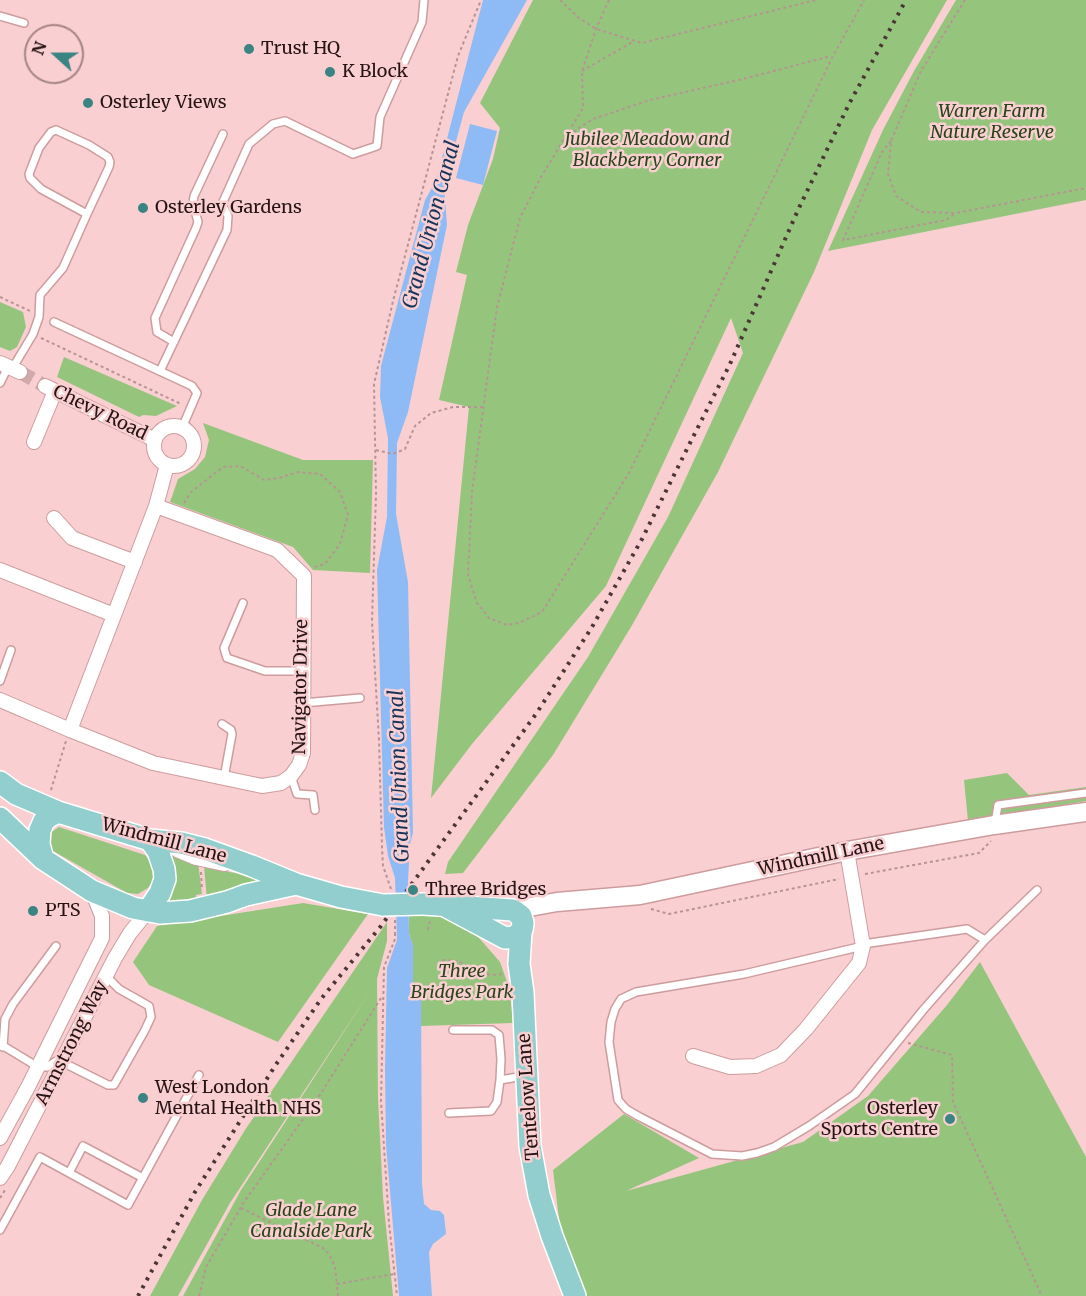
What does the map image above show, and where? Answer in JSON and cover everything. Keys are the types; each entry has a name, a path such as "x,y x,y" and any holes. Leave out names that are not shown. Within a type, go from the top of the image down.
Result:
{"main road":[{"name":"Windmill Lane","path":"0,782 16,794 52,809 158,841 204,849 296,884 341,897 387,898 445,906 511,924 556,902 640,895 847,851 992,834 1086,812"},
{"path":"43,859 39,844 40,830 52,809"},
{"name":"Windmill Lane","path":"0,818 43,859 92,891 133,908 167,914 201,909 246,895 296,884"},
{"path":"148,910 160,893 165,879 158,851 158,841"},
{"name":"Tentelow Lane","path":"511,924 523,993 530,1146 538,1195 575,1296"}],"street":[{"name":"Chevy Road","path":"34,442 50,388 155,440"},
{"name":"Chevy Road","path":"167,465 156,455 155,440 160,431 166,427 179,427"},
{"path":"70,730 156,506 167,465 173,466 185,462 190,458 194,449 191,436 179,427"},
{"path":"156,506 277,550 299,571"},
{"path":"54,519 72,538 135,562"},
{"path":"0,570 114,615"},
{"name":"Navigator Drive","path":"0,700 153,763 262,786 281,783 291,776 299,765 303,753 304,576 299,571"},
{"path":"693,1056 730,1067 756,1066 781,1055 807,1029 859,963 863,945 847,851"},
{"name":"Armstrong Way","path":"0,1138 102,938 102,916 92,891"},
{"name":"Armstrong Way","path":"0,1178 106,976 130,933 148,910"}],"lane":[{"path":"160,371 227,230 228,216 222,204 249,144 273,124 285,121 353,154 377,146 380,117 422,22 424,0"},
{"path":"0,16 24,23"},
{"path":"0,383 33,334 39,317 40,295 63,268 87,214 110,162 108,157 89,145 56,130 51,132 39,148 29,174 30,178 41,189 87,214"},
{"path":"174,342 157,332 154,318 196,228 194,196 223,134"},
{"path":"54,322 192,386 197,393 179,427"},
{"path":"243,603 224,648 227,658 265,671 303,671"},
{"path":"0,681 11,650"},
{"path":"303,703 360,698"},
{"path":"222,724 231,730 232,734 224,778"},
{"path":"291,776 297,794 313,795 315,810"},
{"path":"992,834 998,805 1086,793"},
{"path":"985,940 967,929 863,945 744,975 636,992 621,999 611,1022 609,1042 618,1100 626,1109 712,1154 742,1156 774,1148 855,1094 898,1040 985,940 1037,890"},
{"path":"56,946 13,1004 5,1019 1,1045 38,1067 47,1067 64,1058 108,1085 114,1085 151,1017 149,1006 119,988 106,976"},
{"path":"449,1113 491,1111 497,1102 500,1080 499,1035 492,1029 453,1030"},
{"path":"0,1230 40,1157 128,1205 199,1076"},
{"path":"500,1080 526,1076"},
{"path":"69,1173 83,1146 143,1178"}],"path":[{"path":"387,898 383,866 372,621 376,494 374,384 393,301 458,56 481,0"},
{"path":"560,0 579,18 596,29 642,43 816,0"},
{"path":"609,0 596,29 582,71 583,108 541,177 520,218 497,307 472,492 468,575 477,603 489,618 507,625 519,623 542,612 628,473 832,56 864,0"},
{"path":"956,213 946,220 843,240 882,152 891,141 921,71 965,0"},
{"path":"582,71 634,40"},
{"path":"566,136 593,119 650,100 832,56"},
{"path":"891,141 888,174 896,196 921,212 956,213 1086,188"},
{"path":"0,297 30,311 33,334 181,404 179,427"},
{"path":"376,450 393,454 405,449 415,426 431,413 453,408 483,407"},
{"path":"177,513 191,492 223,468 240,466 264,480 298,472 320,474 339,492 348,515 340,544 325,564 299,571"},
{"path":"52,809 70,730"},
{"path":"649,908 669,914 979,853 992,834"},
{"path":"200,868 203,898"},
{"path":"395,933 395,939 384,967 381,1101 397,1296"},
{"path":"442,960 458,961 479,972 491,975 503,974 519,964"},
{"path":"199,1296 206,1267 241,1208 316,1101 382,996"},
{"path":"898,1040 952,1055 953,1102 1042,1296"},
{"path":"241,1208 323,1248 329,1254 335,1267 338,1296"},
{"path":"337,1284 394,1274"}],"green space":[{"name":"Jubilee Meadow and Blackberry Corner","path":"533,0 947,0 872,130 814,272 718,472 631,627 553,755 463,873 445,874 448,862 588,657 668,517 743,353 731,318 606,586 472,744 431,798 469,407 439,400 467,275 456,272 468,225 493,159 500,128 480,103"},
{"name":"Warren Farm Nature Reserve","path":"956,0 1086,0 1086,200 828,251 883,130 914,71"},
{"path":"0,302 23,312 26,327 17,347 10,351 0,347"},
{"path":"64,357 177,406 156,416 139,417 57,377"},
{"path":"203,423 303,460 373,460 370,573 313,570 293,547 170,502 178,479 195,469 205,457 209,440"},
{"path":"1007,773 1029,795 1086,787 1086,801 968,821 964,780"},
{"path":"59,827 145,855 153,865 155,877 148,888 138,894 127,893 53,851 49,844 50,833"},
{"path":"169,852 198,862 202,894 196,895 196,899 163,902"},
{"path":"204,866 214,869 272,880 207,900"},
{"path":"303,903 368,914 278,1042 149,985 133,962 157,926"},
{"name":"Three Bridges Park","path":"409,913 431,914 462,923 480,939 500,962 510,990 513,1023 421,1026 421,995 413,994 413,946 409,933"},
{"name":"Glade Lane Canalside Park","path":"387,922 387,941 377,979 378,1098 383,1197 393,1296 183,1296 241,1190 371,990 230,1203 178,1296 150,1296 202,1200 245,1130"},
{"name":"Osterley Sports Centre","path":"980,962 1086,1157 1086,1296 586,1296 561,1235 553,1170 624,1114 699,1158 626,1191 803,1142 868,1096 947,1005"}],"water":[{"name":"Grand Union Canal","path":"483,0 527,0 464,112 444,185 447,225 408,412 397,443 396,514 408,582 413,833 410,844 408,881 409,933 413,946 413,994 421,995 422,1184 424,1204 431,1210 440,1211 444,1215 446,1234 433,1244 429,1252 432,1296 399,1296 386,1145 387,968 397,940 395,878 388,856 384,827 377,570 387,517 388,438 380,397 381,366 425,200 436,181"},
{"path":"470,124 497,131 483,185 456,178"}],"tunnel":[{"path":"20,372 45,386"}],"railway":[{"path":"138,1296 195,1192 275,1066 321,999 381,926 536,714 592,627 642,539 730,364 798,210 849,104 906,0"}],"place":[{"name":"Trust HQ","path":"249,49"},
{"name":"K Block","path":"330,72"},
{"name":"Osterley Views","path":"88,103"},
{"name":"Osterley Gardens","path":"143,208"},
{"name":"Three Bridges","path":"413,890"},
{"name":"PTS","path":"33,911"},
{"name":"West London Mental Health NHS","path":"143,1098"},
{"name":"Osterley Sports Centre","path":"950,1119"}]}
